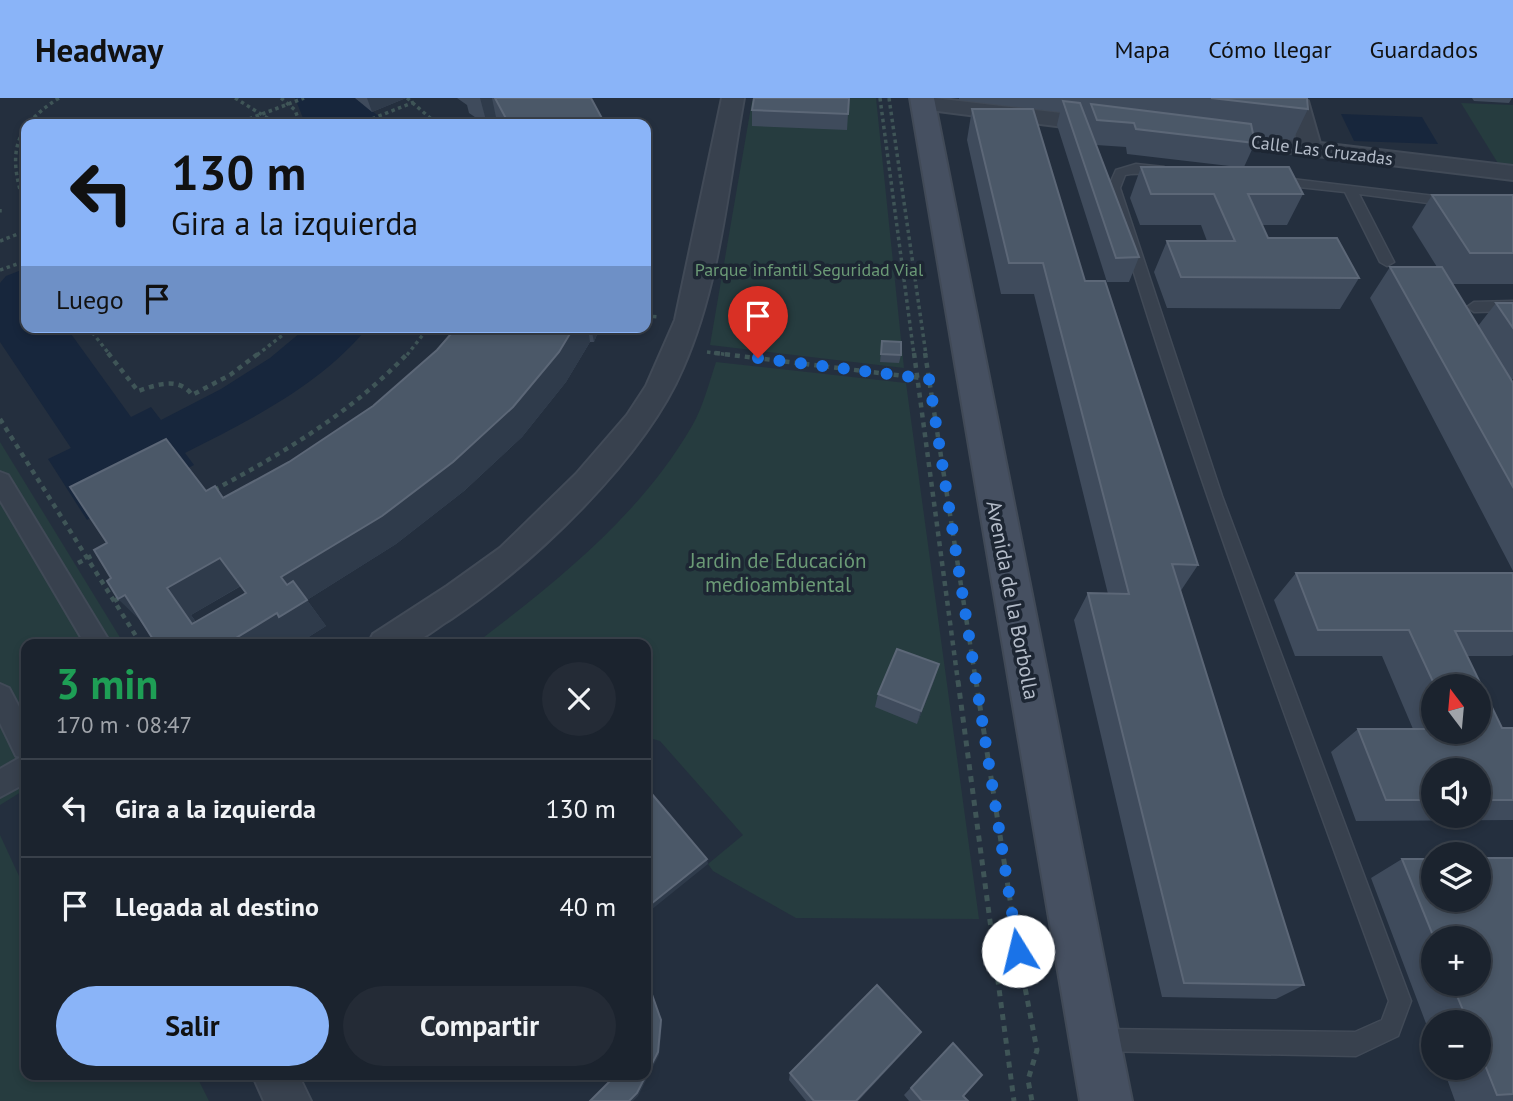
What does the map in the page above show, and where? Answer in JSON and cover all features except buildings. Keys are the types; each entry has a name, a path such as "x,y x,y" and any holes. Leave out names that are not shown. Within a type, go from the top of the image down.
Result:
{"main road":[{"name":"Avenida de la Borbolla","path":"911,100 1106,1101"}],"street":[{"path":"393,639 459,596 511,557 562,508 637,422 669,369 678,348 699,276 733,98"},
{"path":"1229,98 1300,106 1310,149"},
{"path":"911,100 1130,128"},
{"name":"Calle Las Cruzadas","path":"1185,134 1513,173"},
{"path":"0,481 95,639"},
{"path":"0,696 21,737"},
{"path":"0,784 21,771"},
{"path":"277,1080 288,1101"}],"lane":[{"path":"1096,1040 1356,1044 1390,1028 1400,1002 1239,565 1155,327 1114,188 1121,173 1136,168 1177,172"},
{"path":"1257,180 1350,188 1459,204"},
{"path":"1350,188 1387,262"},
{"path":"1474,307 1513,306"}],"path":[{"path":"29,119 59,98"},
{"path":"235,98 270,119"},
{"path":"281,98 295,110 298,119"},
{"path":"250,119 304,98"},
{"path":"407,98 432,119"},
{"path":"880,98 1014,1101"},
{"path":"911,100 929,379 1018,951 1037,1049 1028,1080 1032,1101"},
{"path":"372,119 414,102"},
{"path":"21,128 16,139 15,174 21,191"},
{"path":"0,209 0,215"},
{"path":"0,241 21,232"},
{"path":"0,270 21,263"},
{"path":"93,333 138,391 165,383 177,383 187,387 192,395 230,375 285,333"},
{"path":"207,494 280,455 322,427 385,377 424,333"},
{"path":"678,348 929,379"},
{"path":"0,419 138,639"},
{"path":"56,575 105,549"},
{"path":"114,601 124,595"}],"green space":[{"name":"Parque infantil Seguridad Vial","path":"758,98 876,98 904,368 710,345 752,101"},
{"path":"1461,103 1513,105 1513,166 1499,165"},
{"name":"Jardin de Educación medioambiental","path":"716,362 906,383 979,919 796,918 713,871 708,864 743,835 660,741 651,738 651,639 481,639 566,572 622,518 671,459 703,403"},
{"path":"0,442 121,639 21,639 21,792 0,805"},
{"path":"0,835 21,878 21,1080 198,1080 209,1101 0,1101"}],"water":[{"path":"295,98 355,98 382,119 304,119"},
{"path":"1341,114 1422,117 1438,144 1354,141"},
{"path":"21,270 21,333 70,333 131,417 151,407 161,420 221,389 270,358 300,333 363,333 329,367 307,384 259,414 185,453 194,465 87,520 48,459 71,448 0,342 0,283 6,276"}],"route":[{"path":"758,358 929,379 1018,951"}]}
